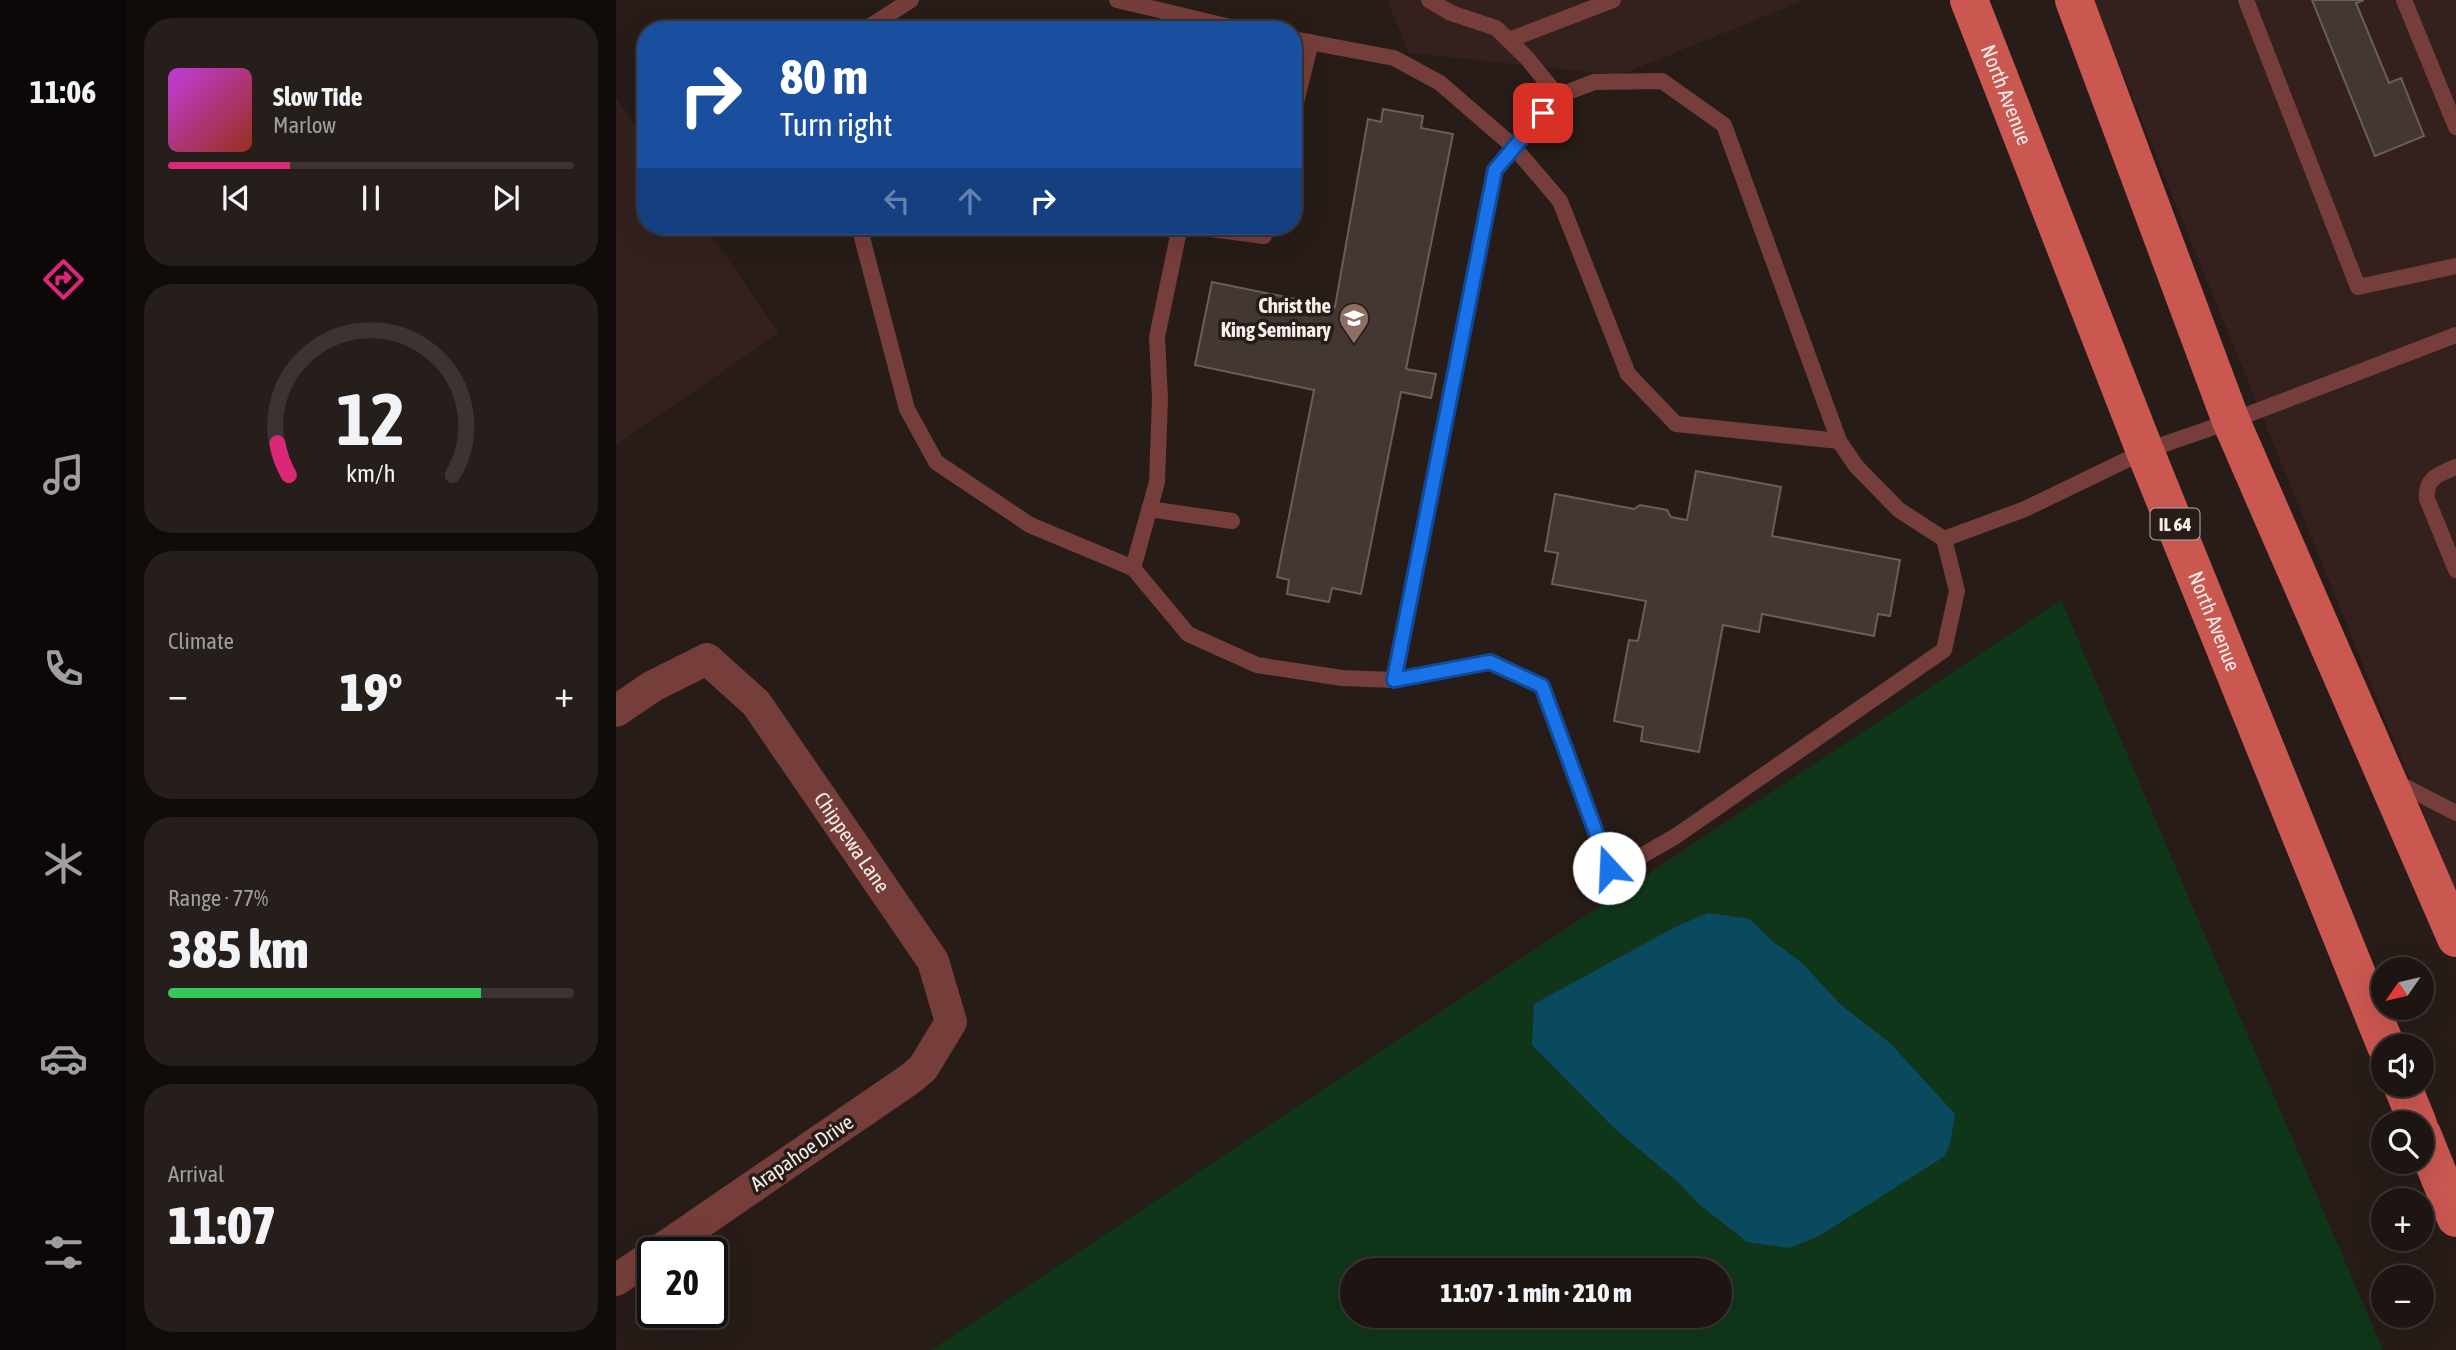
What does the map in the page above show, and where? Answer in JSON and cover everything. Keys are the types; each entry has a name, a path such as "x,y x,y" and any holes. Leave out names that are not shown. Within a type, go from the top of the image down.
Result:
{"main road":[{"name":"North Avenue","path":"1969,0 2145,451 2381,1034"},
{"path":"2074,0 2231,421 2456,938"},
{"path":"2434,1164 2456,1218"}],"street":[{"name":"Chippewa Lane","path":"616,711 653,686 707,659 756,703 933,961 951,1022 938,1044"},
{"name":"Arapahoe Drive","path":"679,1237 910,1079 923,1068 938,1044"},
{"name":"Arapahoe Drive","path":"616,1280 637,1266"}],"lane":[{"path":"878,21 911,0"},
{"path":"1117,0 1194,21"},
{"path":"1429,0 1451,13 1496,28 1526,57 1558,96"},
{"path":"1509,40 1613,0"},
{"path":"2246,0 2358,287 2456,266"},
{"path":"2404,0 2456,127"},
{"path":"1302,40 1394,58 1440,83 1514,148 1560,201 1628,374 1676,424 1839,441"},
{"path":"1302,78 1311,42"},
{"path":"861,235 907,409 936,462 1030,525 1133,568 1188,634 1257,665 1342,678 1394,680 1490,662 1542,686 1609,868 1636,859 1676,836 1944,650 1957,591 1944,538 1899,510 1856,466 1839,441 1724,125 1662,80 1594,82 1558,96 1495,170 1394,680"},
{"path":"1133,568 1157,482 1160,398 1157,337 1178,235"},
{"path":"1944,538 2025,509 2145,451 2456,335"},
{"path":"2456,467 2430,480 2426,489 2427,499 2456,570"},
{"path":"1149,509 1231,521"},
{"path":"2386,776 2456,813"}],"shaded area":[{"path":"1387,0 1805,0 1620,75 1409,53"},
{"path":"2093,0 2456,0 2456,893 2450,878"},
{"path":"616,98 637,127 637,235 711,235 779,333 616,445"}],"green space":[{"path":"2061,600 2371,1322 2371,1328 2374,1328 2383,1350 931,1350"}],"water":[{"path":"1708,913 1750,919 1772,941 1801,962 1841,1005 1890,1043 1955,1114 1945,1156 1819,1236 1789,1248 1747,1242 1700,1205 1679,1183 1613,1127 1532,1045 1534,1004 1675,927"}],"building":[{"path":"2312,0 2364,0 2356,3 2389,83 2401,78 2424,136 2375,156"},
{"path":"1383,109 1423,116 1421,128 1453,134 1406,369 1436,374 1431,398 1401,392 1361,594 1332,588 1329,602 1287,594 1289,580 1277,577 1314,390 1195,365 1212,282 1335,307 1368,119 1381,122"},
{"path":"1696,471 1781,487 1772,536 1900,560 1890,616 1878,614 1874,636 1762,614 1759,632 1723,625 1699,752 1641,741 1643,727 1614,721 1629,640 1638,641 1646,601 1552,584 1558,553 1545,551 1555,494 1634,509 1640,505 1667,510 1671,517 1687,520"}],"place":[{"name":"Christ the King Seminary","path":"1354,345"}],"route":[{"path":"1543,113 1495,170 1394,680 1490,662 1542,686 1609,868"}]}
